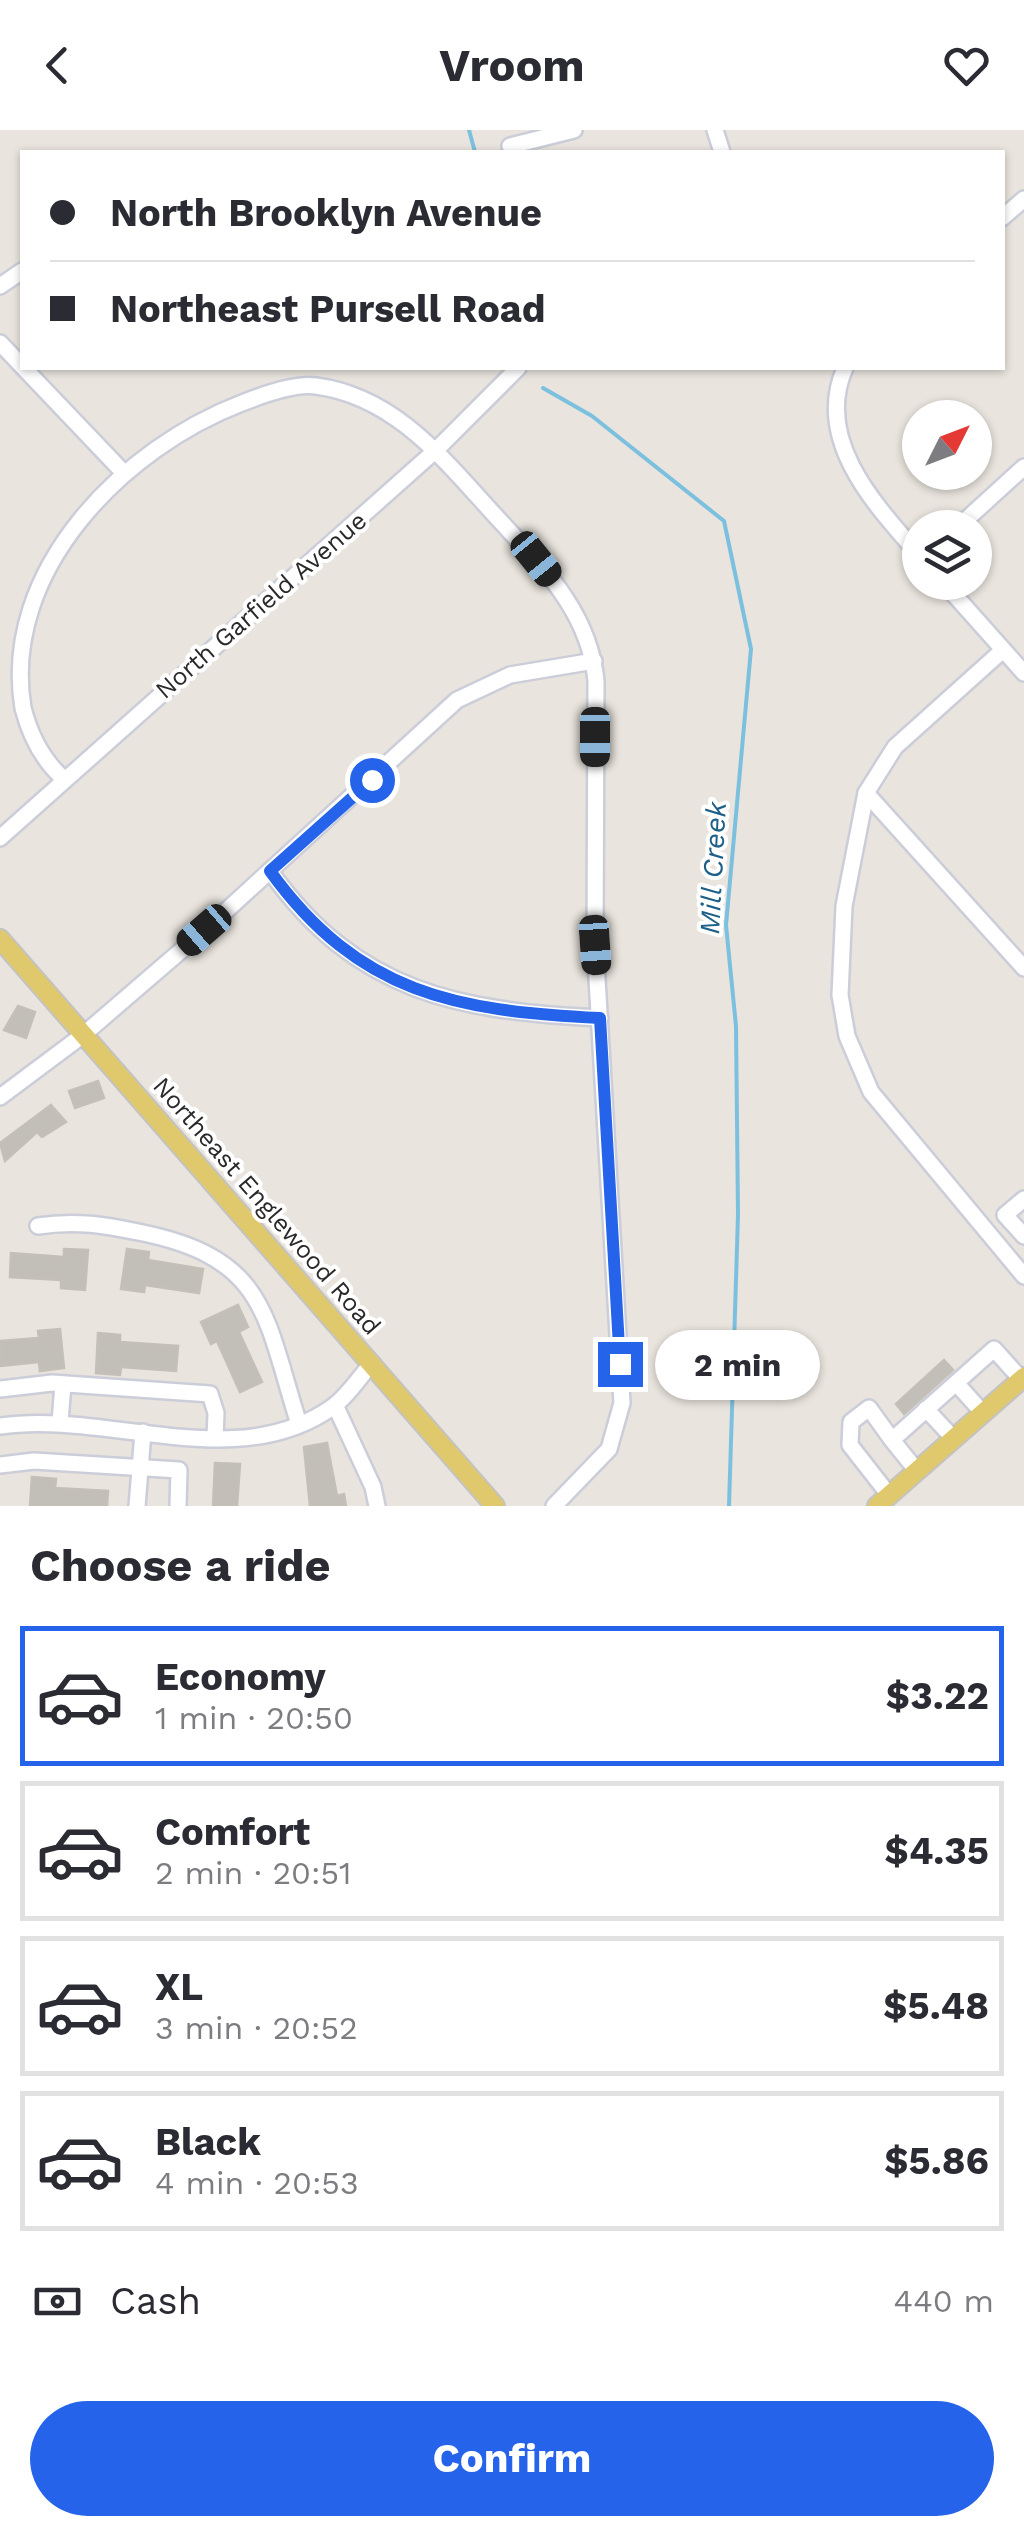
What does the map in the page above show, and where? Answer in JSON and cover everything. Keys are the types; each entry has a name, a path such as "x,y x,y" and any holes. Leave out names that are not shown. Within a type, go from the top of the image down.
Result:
{"main road":[{"name":"Northeast Englewood Road","path":"0,939 495,1506"},
{"path":"883,1501 1023,1378"}],"street":[{"path":"509,143 574,130"},
{"path":"1005,215 1024,199"},
{"path":"0,343 20,364"},
{"path":"26,370 123,472"},
{"name":"North Garfield Avenue","path":"0,838 436,450 516,370"},
{"path":"845,370 837,409 856,476 902,534"},
{"path":"64,780 42,754 25,718 16,679 17,630 58,541 123,472 150,450 216,413 313,385 392,413 436,450 571,603 594,661 600,1018 622,1403 609,1449 554,1506"},
{"path":"976,510 1024,467"},
{"path":"959,600 1024,674"},
{"path":"1003,650 895,747 866,793 844,906 840,995 846,1036 871,1092 1024,1276"},
{"path":"0,1096 83,1035 457,700 510,675 594,661"},
{"path":"866,793 1024,968"},
{"path":"270,871 326,936 398,984 508,1014 600,1018"},
{"path":"986,1231 1024,1198"},
{"path":"1005,1215 1024,1236"},
{"path":"38,1226 80,1220 154,1236 217,1256 257,1300 299,1424"},
{"path":"892,1440 994,1349 1023,1378"},
{"path":"0,1426 60,1422 215,1437 275,1432 335,1406 372,1364"},
{"path":"956,1383 983,1413"},
{"path":"0,1389 62,1384 210,1394 216,1413 215,1437"},
{"path":"60,1422 62,1384"},
{"path":"335,1406 373,1487 377,1506"},
{"path":"883,1501 850,1445 852,1422 868,1408 917,1471"},
{"path":"926,1410 954,1438"},
{"path":"137,1506 143,1432"},
{"path":"0,1465 34,1461 179,1470 178,1506"}],"building":[{"path":"18,1006 35,1012 26,1038 4,1030"},
{"path":"98,1081 104,1098 75,1108 69,1091"},
{"path":"51,1105 66,1122 42,1137 37,1132 5,1161 0,1143"},
{"path":"64,1249 88,1250 85,1290 61,1288 61,1280 10,1277 11,1253 64,1257"},
{"path":"127,1249 149,1252 148,1260 203,1269 199,1293 145,1285 144,1292 121,1289"},
{"path":"238,1305 248,1327 239,1332 262,1382 240,1392 217,1341 211,1344 201,1322"},
{"path":"60,1329 64,1368 40,1371 39,1362 0,1366 0,1341 39,1338 38,1331"},
{"path":"98,1333 120,1335 120,1342 178,1346 176,1371 121,1367 120,1375 96,1373"},
{"path":"944,1360 953,1370 904,1414 896,1404"},
{"path":"327,1443 337,1496 344,1494 346,1506 310,1506 304,1447"},
{"path":"215,1463 240,1464 237,1506 213,1506"},
{"path":"32,1477 56,1479 55,1488 108,1491 107,1506 30,1506"}],"waterway":[{"name":"Mill Creek","path":"469,130 474,150"},
{"name":"Mill Creek","path":"543,388 592,416 724,521 751,649 726,925 736,1026 738,1215 729,1506"}],"route":[{"path":"372,780 270,871 326,936 398,984 508,1014 600,1018 620,1364"}]}
